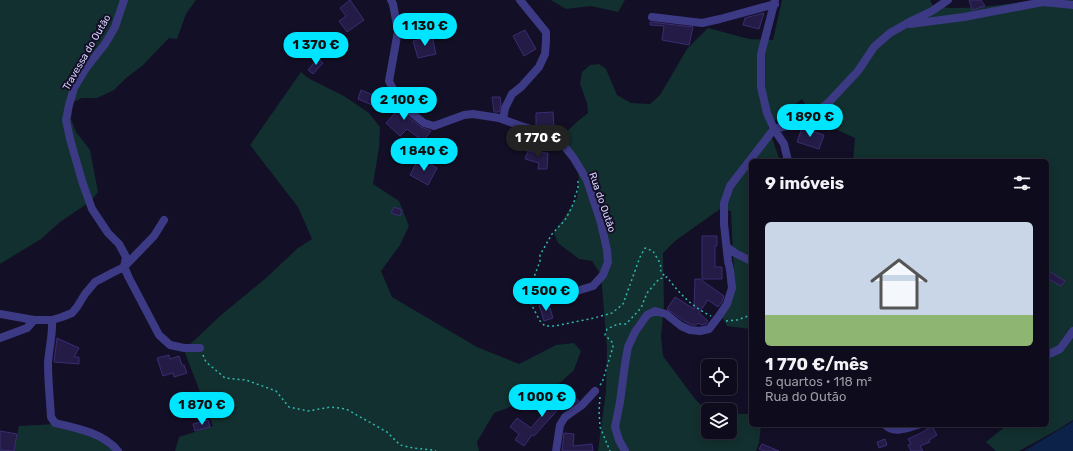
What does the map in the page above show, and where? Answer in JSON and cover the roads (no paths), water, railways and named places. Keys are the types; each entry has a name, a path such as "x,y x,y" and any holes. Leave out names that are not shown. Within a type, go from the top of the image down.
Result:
{"street":[{"name":"Travessa do Outão","path":"124,0 115,27 74,88 66,120 70,140 75,160 92,209 126,257 124,267 159,335 170,345 184,348 200,348"},
{"name":"Rua do Outão","path":"391,0 398,31 389,81 397,97 408,110 424,123 434,126 464,115 473,114 498,118 545,133 560,141 587,180 601,223 608,262 603,275 593,286 567,294"},
{"path":"503,120 512,94 521,87 539,67 545,54 546,32 520,0"},
{"path":"750,159 774,128 803,122 828,103 858,71 874,47 890,33 932,11 948,0"},
{"path":"652,16 702,23 739,14 775,2"},
{"path":"775,2 761,54 761,87 767,113 784,144 788,159"},
{"path":"904,25 964,17 1043,2 1073,5"},
{"path":"625,451 619,440 615,427 628,347 635,332 647,315 655,311 666,314 681,326 690,330 700,331 709,329 727,304 732,288 726,247 724,203 730,186 749,161"},
{"path":"0,314 34,320 52,320 72,313 84,294 95,282 124,267 154,236 164,220"},
{"path":"726,247 749,260"},
{"path":"0,338 28,328 34,320"},
{"path":"52,320 53,329 48,366 51,417 55,423 97,435 113,445 118,451"},
{"path":"1049,354 1060,349 1073,331"},
{"path":"556,451 560,425 565,416 599,393"},
{"path":"887,427 896,430 909,427"}],"water":[{"path":"1073,421 1073,451 1024,451 1072,422"}]}
